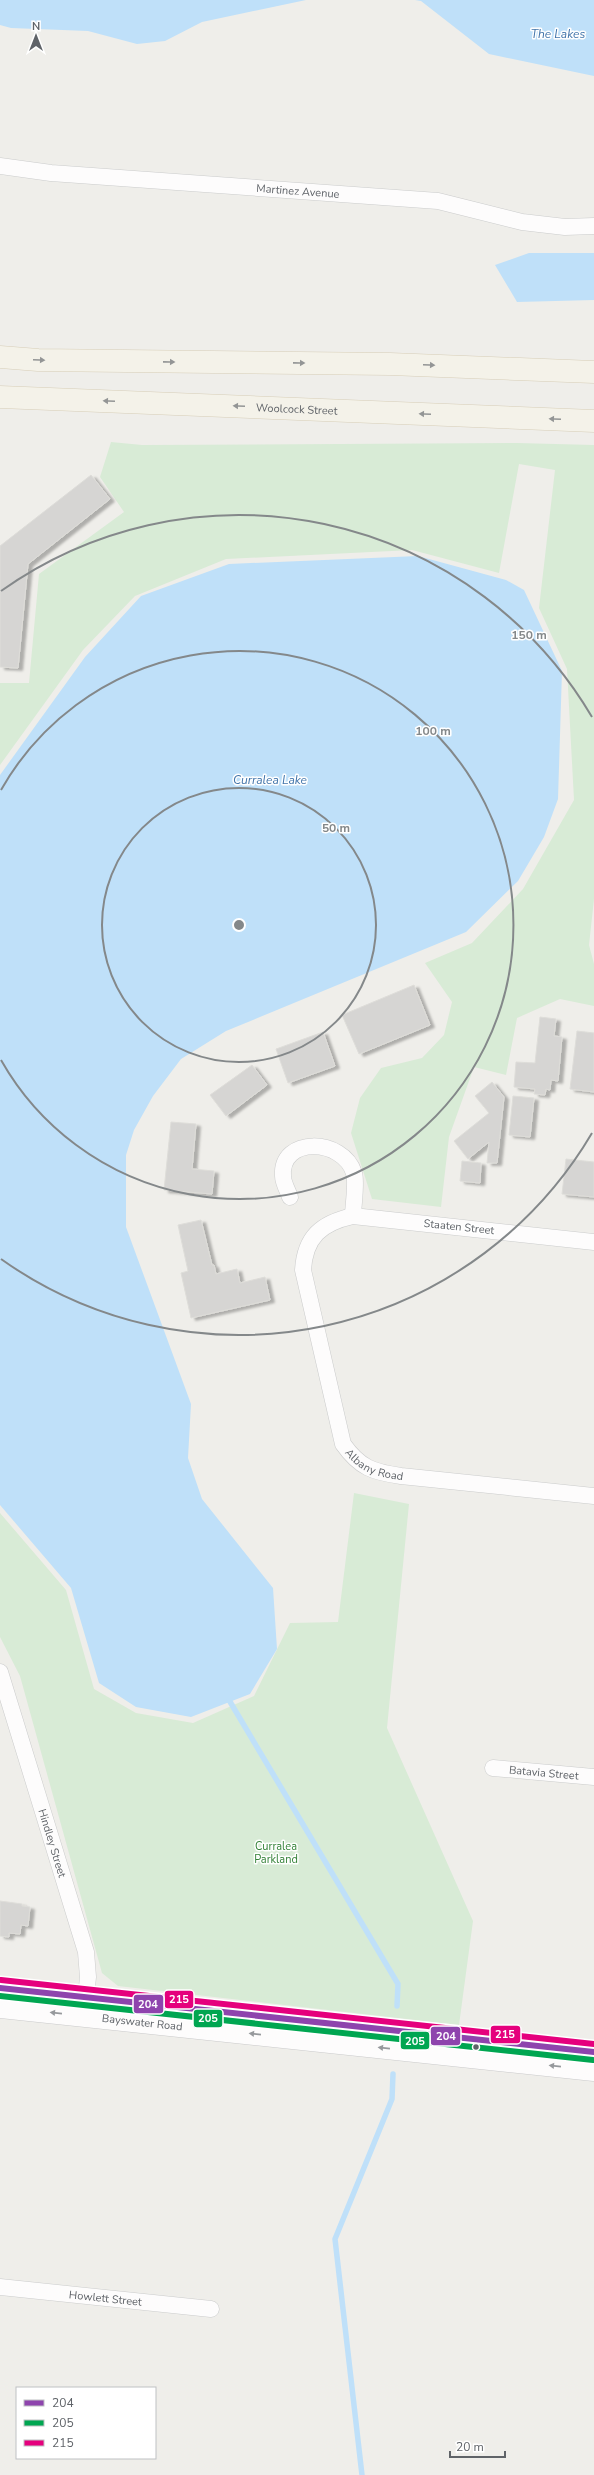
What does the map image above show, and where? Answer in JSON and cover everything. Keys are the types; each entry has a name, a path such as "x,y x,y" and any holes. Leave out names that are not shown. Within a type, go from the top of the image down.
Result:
{"main road":[{"path":"0,357 38,360 390,364 594,372"},
{"name":"Woolcock Street","path":"0,397 594,421"},
{"name":"Bayswater Road","path":"0,1988 85,2007 594,2070"},
{"name":"Bayswater Road","path":"0,2007 85,2007 594,2052"}],"street":[{"name":"Martinez Avenue","path":"0,166 51,173 438,201 522,222 565,227 594,226"},
{"path":"290,1197 283,1176 287,1158 300,1148 320,1145 342,1155 354,1174 353,1216"},
{"name":"Staaten Street","path":"326,1225 353,1216 594,1242"},
{"name":"Albany Road","path":"326,1225 313,1238 304,1253 302,1270 343,1444 352,1456 363,1466 379,1472 594,1496"},
{"name":"Hindley Street","path":"0,1672 7,1711 86,1952 88,1977 85,2007"},
{"name":"Batavia Street","path":"493,1768 594,1777"},
{"name":"Howlett Street","path":"0,2287 211,2309"}],"green space":[{"path":"111,442 142,445 517,443 594,445 594,899 589,945 594,964 594,1006 560,999 517,1018 506,1075 474,1067 449,1137 441,1207 372,1199 351,1133 360,1098 381,1068 422,1058 444,1035 452,1002 425,963 472,943 523,889 574,800 567,669 539,608 555,470 519,464 499,573 412,550 226,559 135,596 83,650 0,765 0,683 29,683 39,574 124,512 100,477"},
{"name":"Curralea Parkland","path":"354,1493 409,1504 387,1728 473,1921 459,2025 118,1986 102,1973 20,1676 0,1637 0,1513 66,1590 94,1689 136,1713 193,1723 254,1696 290,1623 338,1622"}],"water":[{"path":"0,0 306,0 202,22 165,41 137,44 88,31 11,28 0,25"},
{"name":"The Lakes","path":"415,0 594,0 594,76 489,54 421,1"},
{"path":"529,253 594,253 594,300 517,302 495,265"},
{"name":"Curralea Lake","path":"418,556 506,580 524,590 562,671 558,799 544,837 518,881 466,932 226,1031 181,1059 153,1096 134,1130 126,1155 126,1227 191,1404 188,1458 202,1499 273,1588 277,1649 250,1694 191,1717 136,1707 99,1683 71,1588 0,1505 0,775 85,657 141,596 229,564"}],"building":[{"path":"91,475 110,499 28,564 18,668 0,667 0,546"},
{"path":"414,985 430,1025 359,1054 342,1015"},
{"path":"540,1017 556,1019 554,1036 562,1037 558,1081 551,1080 550,1090 546,1089 545,1095 534,1094 535,1089 514,1087 516,1062 535,1063"},
{"path":"577,1031 594,1033 594,1092 570,1089"},
{"path":"323,1032 335,1066 288,1083 276,1049"},
{"path":"252,1065 267,1085 226,1116 210,1095"},
{"path":"492,1082 504,1097 497,1163 487,1163 489,1142 468,1159 454,1141 489,1113 475,1096"},
{"path":"513,1096 534,1098 530,1137 509,1135"},
{"path":"171,1122 196,1124 192,1169 214,1171 212,1194 164,1190"},
{"path":"566,1159 594,1162 594,1197 562,1194"},
{"path":"462,1161 481,1163 480,1183 460,1181"},
{"path":"201,1220 212,1265 214,1265 216,1274 237,1269 240,1283 265,1277 270,1300 191,1318 181,1273 188,1271 178,1225"},
{"path":"0,1901 22,1904 22,1906 30,1907 28,1926 21,1925 20,1934 9,1933 9,1937 0,1936"}],"waterway":[{"path":"229,1700 398,1984 397,2006"},
{"path":"362,2475 335,2239 392,2099 393,2074"}],"transit line":[{"name":"215","path":"1,1980 594,2044"},
{"name":"204","path":"0,1988 594,2052"},
{"name":"205","path":"0,1996 593,2060"}]}
